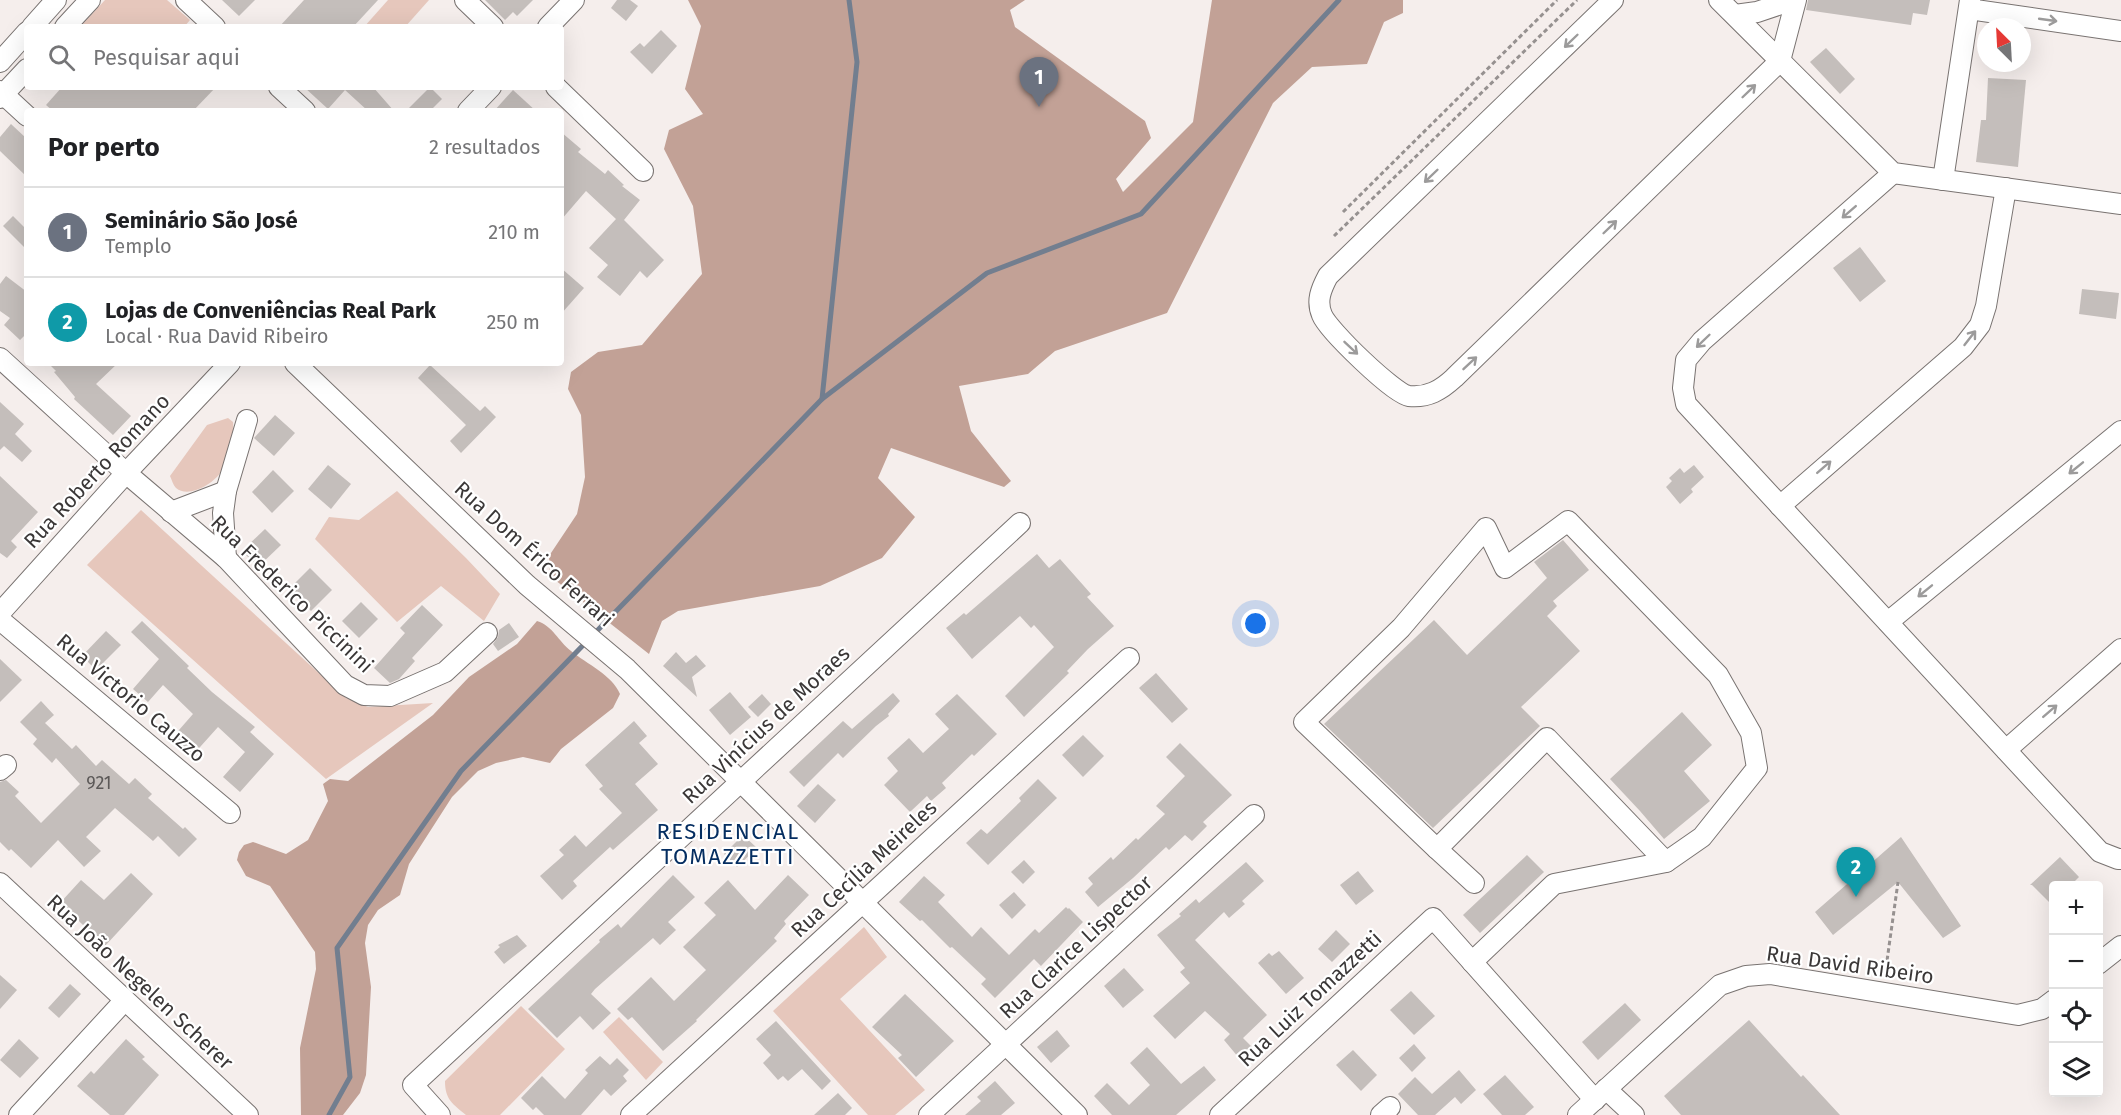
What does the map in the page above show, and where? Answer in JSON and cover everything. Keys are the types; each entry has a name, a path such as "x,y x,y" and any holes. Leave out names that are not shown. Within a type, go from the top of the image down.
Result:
{"street":[{"path":"35,24 56,0"},
{"path":"68,24 90,0"},
{"path":"186,0 212,24"},
{"path":"465,0 490,24"},
{"path":"551,24 574,0"},
{"path":"1613,0 1328,276 1319,302 1322,316 1330,329 1390,386 1407,396 1423,396 1439,392 1780,61 1794,0"},
{"path":"1719,0 1893,173 2121,204"},
{"path":"1735,15 1757,12 1794,0"},
{"path":"1943,180 1970,5 2121,31"},
{"path":"0,62 24,35"},
{"path":"24,72 1,95 24,114"},
{"path":"282,90 302,108"},
{"path":"471,108 488,90"},
{"path":"559,90 643,171"},
{"path":"1893,173 1702,341 1686,360 1683,388 1686,404 2100,852 2121,858"},
{"path":"1780,506 1963,347 1980,325 1986,306 2006,188"},
{"name":"Rua Frederico Piccinini","path":"0,358 126,473 226,558 345,685 363,695 390,696 446,672 487,633"},
{"name":"Rua Roberto Romano","path":"0,613 126,473 227,366"},
{"name":"Rua Dom Érico Ferrari","path":"298,366 527,585 627,669 1077,1115"},
{"path":"226,558 223,513 226,491 247,420"},
{"path":"1887,622 2121,431"},
{"path":"171,512 226,491"},
{"path":"1474,884 1304,722 1401,628 1486,528 1505,568 1568,521 1718,675 1750,733 1757,768 1702,837 1666,862 1554,884 1472,962 1600,1094 1634,1115"},
{"name":"Rua Vinícius de Moraes","path":"440,1115 413,1085 1020,523"},
{"name":"Rua Victorio Cauzzo","path":"0,620 230,813"},
{"path":"2006,750 2121,649"},
{"name":"Rua Cecília Meireles","path":"631,1115 1129,658"},
{"path":"1437,849 1547,738 1666,862"},
{"name":"Rua Clarice Lispector","path":"929,1115 1254,815"},
{"name":"Rua João Negelen Scherer","path":"0,883 248,1115"},
{"name":"Rua Luiz Tomazzetti","path":"1227,1113 1433,918 1472,962"},
{"path":"2103,960 2121,946"},
{"name":"Rua David Ribeiro","path":"1578,1115 1720,985 1746,976 1770,974 2018,1015 2042,1009 2049,1004"},
{"path":"19,1115 125,1000"}],"path":[{"path":"1343,212 1557,0"},
{"path":"1334,236 1577,0"},
{"path":"1882,992 1898,882"}],"shaded area":[{"path":"105,0 167,0 190,20 187,24 83,24"},
{"path":"388,0 429,0 408,24 367,24"},
{"path":"688,0 1025,0 1010,10 1015,27 1145,121 1151,138 1116,179 1123,192 1193,122 1212,0 1403,0 1403,13 1384,22 1367,64 1312,67 1273,103 1167,313 1055,351 1028,374 959,386 971,431 1011,481 1004,487 891,448 878,478 915,517 882,558 820,586 678,611 662,621 649,654 550,576 549,556 577,514 585,477 581,415 568,389 571,372 598,352 642,345 702,274 693,206 664,149 669,130 703,114 685,89 701,26"},
{"path":"228,418 233,422 233,441 230,454 221,472 213,481 194,491 181,491 176,488 170,476 207,425"},
{"path":"397,491 500,594 484,621 441,586 397,622 315,539 329,517 359,520"},
{"path":"141,510 346,698 368,707 433,703 326,779 87,565"},
{"path":"537,621 547,626 571,651 605,675 620,694 613,708 561,749 550,763 523,757 496,763 478,771 452,797 409,864 400,895 378,910 368,925 365,943 371,987 366,1075 360,1093 343,1115 301,1115 300,1048 316,969 315,952 270,886 246,876 237,860 239,852 244,845 253,842 286,854 308,840 328,801 323,784 330,779 348,781 433,715 469,677 517,644"},
{"path":"864,927 887,957 840,999 925,1090 895,1115 868,1115 773,1011"},
{"path":"521,1006 565,1049 500,1115 466,1115 448,1097 445,1081"},
{"path":"619,1017 663,1062 646,1080 603,1032"}],"building":[{"path":"222,0 255,0 239,16"},
{"path":"304,0 378,0 356,24 282,24"},
{"path":"485,0 533,0 517,16 513,12 505,20"},
{"path":"617,0 630,0 638,6 626,21 611,8"},
{"path":"1808,0 1930,0 1927,15 1913,13 1911,25 1806,10"},
{"path":"661,30 677,46 652,74 630,52 640,43 644,47"},
{"path":"1826,48 1855,79 1840,94 1810,62"},
{"path":"1988,78 2026,80 2018,167 1976,162 1981,120 1986,120"},
{"path":"59,90 213,90 196,108 50,108 46,105"},
{"path":"307,90 345,90 327,108"},
{"path":"345,90 376,90 391,108 365,108"},
{"path":"427,90 433,90 442,99 433,108 409,108"},
{"path":"513,90 533,108 497,108"},
{"path":"11,124 24,136 24,174 0,151 0,137"},
{"path":"564,135 581,149 578,152 605,174 608,170 624,185 622,186 640,200 624,220 664,260 647,278 640,271 620,296 597,277 608,265 589,248 616,219 586,191 564,217"},
{"path":"13,216 24,227 24,247 3,226"},
{"path":"1860,247 1886,281 1860,302 1833,268"},
{"path":"564,271 584,288 564,311"},
{"path":"6,276 24,290 24,336 20,340 4,325 10,318 0,311 0,284"},
{"path":"2082,289 2119,293 2116,319 2079,314"},
{"path":"51,366 115,366 96,384 131,416 113,435 74,399 75,397 54,372 56,371"},
{"path":"431,366 480,411 485,406 496,417 461,453 450,441 466,425 418,378"},
{"path":"0,402 24,424 15,434 32,451 22,462 4,446 0,450"},
{"path":"275,415 295,433 274,456 254,438"},
{"path":"328,465 351,484 331,509 308,489"},
{"path":"1694,465 1704,477 1680,504 1666,487 1672,481 1669,478 1680,468 1684,473"},
{"path":"273,470 294,491 272,513 252,492"},
{"path":"0,476 38,512 11,541 17,547 7,558 0,553"},
{"path":"265,529 281,545 258,567 242,551"},
{"path":"1563,540 1589,570 1553,601 1557,606 1547,616 1580,651 1521,707 1540,726 1433,828 1324,724 1434,620 1467,655 1547,578 1534,562"},
{"path":"1037,554 1049,568 1060,559 1091,594 1087,597 1114,626 1088,649 1067,671 1069,673 1024,717 1005,696 1054,647 1034,625 1031,628 1020,616 972,659 946,628 964,613 966,615"},
{"path":"310,568 332,590 311,611 289,589"},
{"path":"361,602 378,619 359,638 342,621"},
{"path":"422,605 443,625 412,658 415,661 399,679 390,683 374,668 405,633 400,628"},
{"path":"142,621 189,666 187,668 212,692 255,727 250,732 274,754 240,792 223,777 245,752 218,727 192,756 172,738 193,714 163,685 148,702 133,689 159,659 131,632"},
{"path":"509,623 519,637 498,651 493,644 498,637 499,630"},
{"path":"106,631 121,645 96,670 82,656"},
{"path":"676,652 686,663 696,655 706,666 692,677 697,697 663,666"},
{"path":"0,659 22,680 0,702"},
{"path":"1156,673 1188,709 1172,723 1139,688"},
{"path":"730,692 751,717 730,735 709,710"},
{"path":"893,693 900,701 888,714 889,716 843,758 838,753 804,787 789,772 843,721 852,729"},
{"path":"762,694 771,704 758,717 748,707"},
{"path":"957,694 997,734 942,783 946,788 931,801 927,796 910,812 884,785 898,771 887,758 909,738 923,753 949,729 935,714"},
{"path":"41,701 54,715 45,723 72,749 76,745 96,766 102,760 129,784 135,778 152,794 148,798 197,839 179,857 158,836 153,841 115,808 86,837 101,851 84,867 58,840 31,868 0,842 0,782 6,780 19,792 15,796 41,823 80,784 56,758 52,763 33,744 37,739 20,722"},
{"path":"1682,712 1712,745 1684,771 1710,801 1664,839 1610,779"},
{"path":"634,721 647,736 639,743 658,764 635,784 658,810 613,850 610,847 573,881 577,886 562,900 540,876 564,855 559,850 575,835 586,847 622,813 599,789 603,786 585,765"},
{"path":"1083,735 1104,756 1083,777 1062,755"},
{"path":"1180,743 1232,795 1203,822 1207,826 1192,841 1185,835 1169,850 1166,847 1098,907 1085,892 1093,884 1088,878 1111,857 1113,860 1136,838 1138,840 1165,814 1156,806 1185,776 1166,757"},
{"path":"1038,779 1057,798 988,865 966,843 981,829 987,834 1021,801 1019,798"},
{"path":"818,784 836,800 815,823 797,806"},
{"path":"743,835 757,848 737,867 724,854"},
{"path":"1901,837 1961,926 1943,938 1898,882 1833,935 1815,912"},
{"path":"1527,855 1544,872 1480,933 1463,915"},
{"path":"2060,857 2079,877 2075,881 2049,881 2049,902 2030,885"},
{"path":"1024,860 1035,872 1023,884 1011,872"},
{"path":"1246,862 1264,881 1242,901 1245,904 1229,918 1224,912 1195,940 1267,1015 1243,1038 1252,1047 1239,1058 1224,1040 1230,1034 1205,1011 1175,1039 1153,1016 1190,983 1180,972 1185,968 1157,935 1181,916 1179,914 1196,899 1199,903"},
{"path":"1358,871 1374,891 1356,905 1340,885"},
{"path":"131,873 153,894 105,946 60,903 81,880 104,900"},
{"path":"673,875 695,897 668,922 676,930 660,945 653,938 595,989 591,994 611,1013 593,1030 580,1016 557,1038 528,1009 600,942 599,940 618,924 621,928"},
{"path":"788,875 809,895 784,921 786,924 774,938 777,941 697,1021 663,1051 632,1017 628,1020 617,1009 651,977 674,1001 706,970 683,947 716,915 704,903 728,880 755,910"},
{"path":"924,876 945,895 938,902 972,937 981,927 1009,955 1035,929 1039,933 1066,907 1083,922 1041,966 1034,959 995,998 981,984 986,979 899,902"},
{"path":"1014,892 1026,905 1012,919 999,905"},
{"path":"1336,930 1350,944 1332,962 1318,949"},
{"path":"517,935 527,946 504,964 494,952 500,947 498,945"},
{"path":"1279,951 1304,978 1286,994 1258,963 1269,953 1272,956"},
{"path":"1124,968 1144,990 1123,1008 1104,986"},
{"path":"0,975 17,990 0,1009"},
{"path":"70,984 81,994 59,1018 48,1008"},
{"path":"1411,991 1435,1016 1414,1035 1390,1010"},
{"path":"905,994 954,1041 916,1077 898,1058 902,1055 872,1027"},
{"path":"1625,1003 1641,1020 1598,1060 1582,1042"},
{"path":"1749,1020 1801,1077 1803,1075 1840,1115 1681,1115 1664,1096"},
{"path":"776,1021 831,1081 822,1090 802,1069 788,1081 783,1076 778,1080 763,1063 771,1055 756,1039"},
{"path":"1057,1030 1070,1046 1051,1063 1037,1047"},
{"path":"19,1039 39,1058 20,1078 0,1060"},
{"path":"126,1039 145,1057 142,1059 159,1075 124,1115 110,1115 77,1086 91,1071 94,1074"},
{"path":"1414,1044 1426,1058 1412,1072 1399,1058"},
{"path":"1147,1047 1181,1084 1204,1066 1216,1080 1176,1115 1112,1115 1094,1096 1107,1083 1129,1105 1150,1085 1130,1063"},
{"path":"1353,1050 1377,1075 1361,1091 1336,1065"},
{"path":"600,1056 610,1065 617,1058 629,1070 623,1076 627,1081 611,1096 604,1089 581,1115 544,1115 536,1107 533,1110 521,1098 542,1076 565,1099 588,1073 585,1070"},
{"path":"1459,1070 1476,1090 1461,1104 1455,1097 1435,1115 1418,1115 1398,1094 1415,1077 1432,1094"},
{"path":"1505,1075 1534,1107 1525,1115 1502,1115 1483,1094"},
{"path":"995,1081 1015,1103 1001,1115 965,1115 981,1101 977,1097"},
{"path":"838,1093 852,1108 845,1115 814,1115"}],"waterway":[{"path":"822,399 857,62 849,0"},
{"path":"329,1115 350,1077 337,948 461,771 822,399 987,273 1141,214 1339,0"}],"place":[{"name":"Seminário São José","path":"1039,107"},
{"name":"Lojas de Conveniências Real Park","path":"1856,897"}],"district":[{"name":"RESIDENCIAL TOMAZZETTI","path":"728,844"}]}
